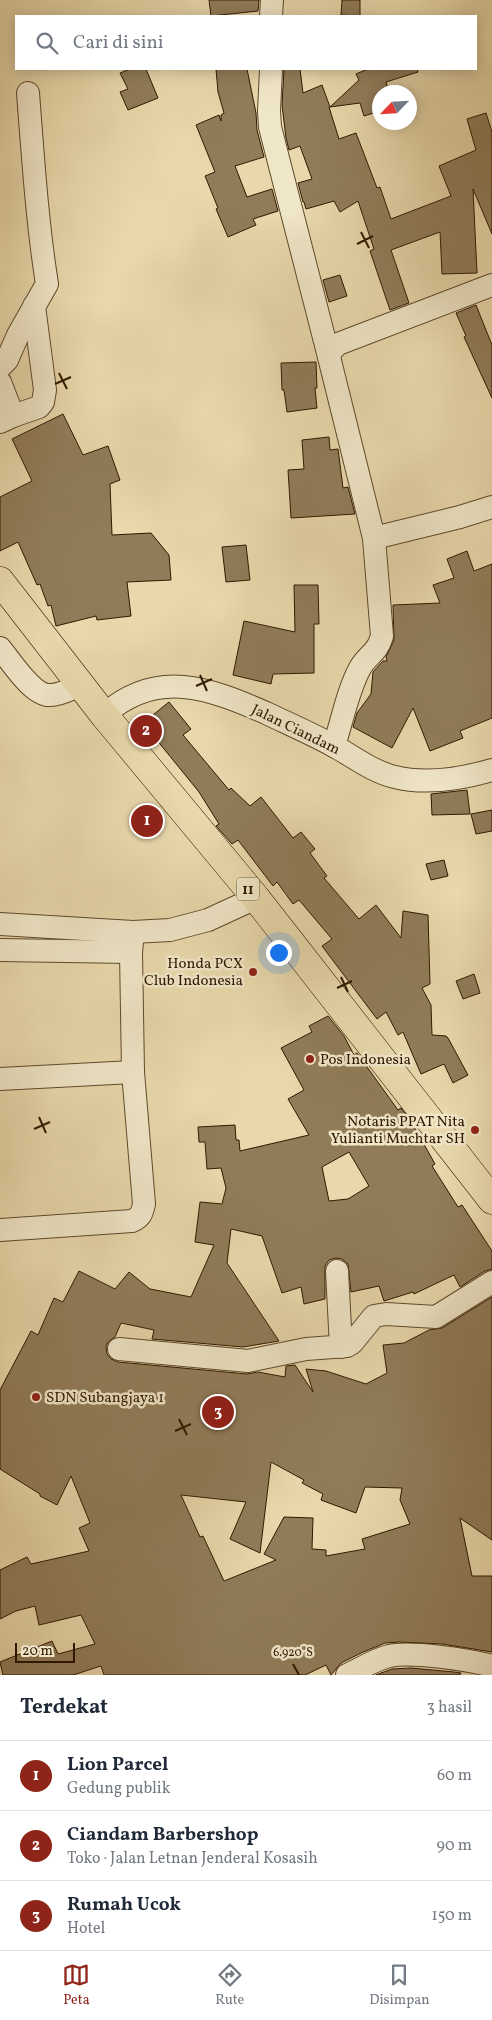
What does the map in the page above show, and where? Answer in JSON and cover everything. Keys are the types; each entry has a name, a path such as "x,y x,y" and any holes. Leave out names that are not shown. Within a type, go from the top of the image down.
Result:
{"highway":[{"name":"11","path":"0,582 104,715 256,898 492,1200"}],"street":[{"path":"271,15 272,0"},
{"path":"271,70 270,127 287,185 374,538 382,636 379,645 362,665 356,677 334,746"},
{"path":"0,367 7,360 18,335 47,284 35,187 28,93"},
{"path":"329,356 338,344 492,285"},
{"path":"0,382 7,419 39,407 45,390 34,306"},
{"path":"374,538 460,517 492,507"},
{"path":"0,648 31,686 39,692 52,696 81,685"},
{"name":"Jalan Ciandam","path":"104,715 120,702 147,691 188,686 231,698 334,746 382,772 412,780 446,780 492,770"},
{"path":"0,950 132,942 208,920 256,898"},
{"path":"0,924 132,942"},
{"path":"0,1230 126,1222 138,1218 142,1213 144,1204 133,1072 132,942"},
{"path":"0,1079 133,1072"},
{"path":"337,1271 341,1347"},
{"path":"119,1349 248,1360 306,1348 341,1347 352,1343 374,1316 386,1314 436,1317 492,1282"},
{"path":"346,1675 389,1656 405,1655 419,1655 492,1666"}],"building":[{"path":"209,0 259,0 258,11 211,15"},
{"path":"342,0 360,0 360,15 341,15"},
{"path":"128,70 146,70 158,98 128,110 120,92 128,89 120,73"},
{"path":"216,70 247,70 256,113 257,130 264,157 235,166 247,197 272,189 278,211 253,219 256,225 228,237 205,176 215,172 196,125 219,115 221,121 221,115 224,113 218,92"},
{"path":"284,70 300,70 303,93 322,85 339,139 356,133 377,188 380,187 391,219 451,196 439,166 476,150 467,119 486,113 492,132 492,234 473,189 477,273 442,274 440,232 391,250 409,303 390,310 370,251 374,249 358,201 340,212 334,201 306,209 298,183 312,179 300,146 289,150 282,105"},
{"path":"366,70 417,70 418,72 386,82 387,85 372,85 372,114 364,116 360,103 330,107 359,80 356,74"},
{"path":"340,275 347,296 329,302 323,280"},
{"path":"476,305 492,345 492,398 464,337 466,336 456,313"},
{"path":"316,362 317,388 315,388 317,408 287,412 284,390 282,390 281,363"},
{"path":"63,414 83,455 108,446 120,480 110,484 112,535 151,533 169,555 171,580 127,582 131,616 97,620 96,616 56,626 51,605 48,606 40,584 37,585 18,542 0,551 0,497 32,481 12,439"},
{"path":"329,437 330,450 338,449 343,488 348,487 355,514 291,518 288,470 304,469 302,440"},
{"path":"246,545 250,580 226,582 222,547"},
{"path":"467,551 474,571 492,564 492,718 460,731 463,738 430,751 413,708 392,748 353,727 357,713 371,694 373,672 383,661 387,661 386,657 394,640 393,605 440,603 433,585 454,578 447,559"},
{"path":"294,585 318,585 319,624 314,624 314,673 273,674 271,684 233,675 244,621 295,632"},
{"path":"169,702 191,729 183,735 229,790 231,788 250,806 261,797 293,838 301,832 315,849 310,853 327,876 324,878 359,919 376,905 401,938 403,911 428,915 430,984 422,988 431,1005 432,1035 446,1036 448,1038 468,1075 453,1083 444,1064 421,1074 403,1032 398,1035 386,1012 377,1019 322,946 332,939 299,900 293,904 277,882 273,886 238,840 232,844 216,826 219,824 199,792 143,723"},
{"path":"467,790 470,814 432,815 431,794"},
{"path":"492,810 492,831 476,834 471,814"},
{"path":"444,860 448,876 431,880 426,864"},
{"path":"474,974 480,993 463,999 456,981"},
{"path":"328,1016 344,1036 354,1055 357,1053 398,1110 401,1108 412,1123 435,1164 432,1166 458,1207 462,1205 492,1251 492,1269 485,1271 460,1287 454,1275 414,1294 413,1292 384,1301 379,1286 351,1292 348,1264 342,1259 336,1258 329,1260 325,1266 325,1299 304,1304 301,1287 282,1293 262,1236 231,1229 227,1263 279,1341 243,1347 152,1339 154,1330 121,1323 115,1337 108,1342 106,1347 107,1354 111,1359 118,1362 247,1374 258,1372 285,1377 286,1366 295,1365 313,1392 306,1369 326,1371 366,1384 387,1373 383,1345 404,1343 429,1330 442,1328 492,1297 492,1540 460,1518 472,1576 492,1576 492,1652 442,1644 385,1643 341,1663 331,1675 326,1665 305,1675 104,1675 101,1666 73,1675 3,1675 0,1662 52,1641 58,1654 95,1644 81,1615 39,1625 35,1606 16,1611 0,1619 0,1570 27,1557 31,1564 89,1551 79,1528 90,1523 71,1476 57,1505 0,1469 0,1390 31,1331 38,1335 54,1298 63,1302 79,1271 115,1289 129,1272 150,1289 191,1297 214,1245 195,1242 200,1202 222,1204 226,1188 221,1168 207,1169 205,1142 199,1142 198,1127 235,1125 236,1140 239,1140 240,1151 309,1135 288,1099 304,1090 281,1048 312,1032 309,1026","holes":["349,1152 369,1186 348,1199 329,1201 322,1167","271,1462 304,1480 302,1483 323,1494 321,1500 356,1513 365,1487 402,1488 400,1500 410,1524 362,1539 365,1549 326,1556 326,1550 312,1549 313,1518 284,1517 264,1554 276,1560 224,1581 203,1536 200,1537 181,1495 246,1502 230,1539 260,1553"]},
{"path":"411,1668 461,1673 460,1675 376,1675 392,1669"}],"place":[{"name":"Ciandam Barbershop","path":"146,731"},
{"name":"Lion Parcel","path":"147,821"},
{"name":"Honda PCX Club Indonesia","path":"253,972"},
{"name":"Pos Indonesia","path":"310,1059"},
{"name":"Notaris PPAT Nita Yulianti Muchtar SH","path":"475,1130"},
{"name":"SDN Subangjaya 1","path":"36,1397"},
{"name":"Rumah Ucok","path":"218,1412"}]}
